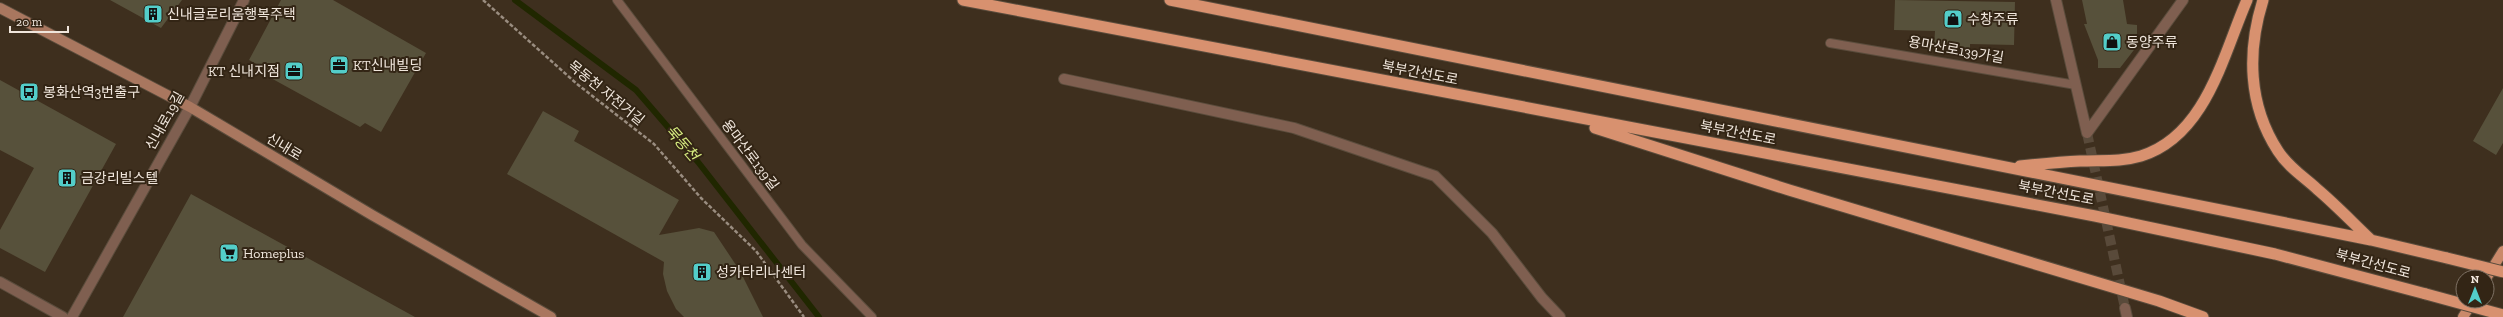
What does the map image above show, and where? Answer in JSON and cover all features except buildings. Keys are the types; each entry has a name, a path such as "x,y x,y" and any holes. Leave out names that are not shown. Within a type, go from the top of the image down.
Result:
{"highway":[{"name":"북부간선도로","path":"963,0 2095,216 2275,254 2503,315"},
{"name":"북부간선도로","path":"1170,0 2370,240 2503,272"},
{"path":"2007,167 2111,161 2142,156 2172,140 2192,120 2206,100 2247,0"},
{"path":"2263,0 2256,22 2252,68 2256,98 2265,127 2279,152 2297,173 2370,240"},
{"path":"1551,113 1797,193 2159,301 2203,317"}],"main road":[{"name":"신내로","path":"0,8 190,107 551,317"},
{"path":"2492,269 2503,251"}],"street":[{"name":"신내로19길","path":"72,317 190,107 244,0"},
{"path":"2056,0 2088,133 2183,0"},
{"path":"1064,79 1294,128 1435,176 1492,233 1542,298 1560,317"},
{"path":"0,282 63,317"}],"lane":[{"name":"용마산로139길","path":"617,0 802,245 872,317"},
{"name":"용마산로139가길","path":"1830,43 2076,85"}],"path":[{"name":"목동천 자전거길","path":"483,0 577,84 654,144 701,198 756,251 804,317"}],"waterway":[{"name":"묵동천","path":"515,0 636,90 698,162 819,317"}],"tunnel":[{"path":"2087,133 2125,308"}],"place":[{"name":"신내글로리움행복주택","path":"153,14"},
{"name":"수창주류","path":"1953,19"},
{"name":"동양주류","path":"2112,42"},
{"name":"KT신내빌딩","path":"339,65"},
{"name":"KT 신내지점","path":"294,71"},
{"name":"봉화산역3번출구","path":"29,92"},
{"name":"금강리빌스텔","path":"67,178"},
{"name":"Homeplus","path":"229,253"},
{"name":"성카타리나센터","path":"702,272"}]}
